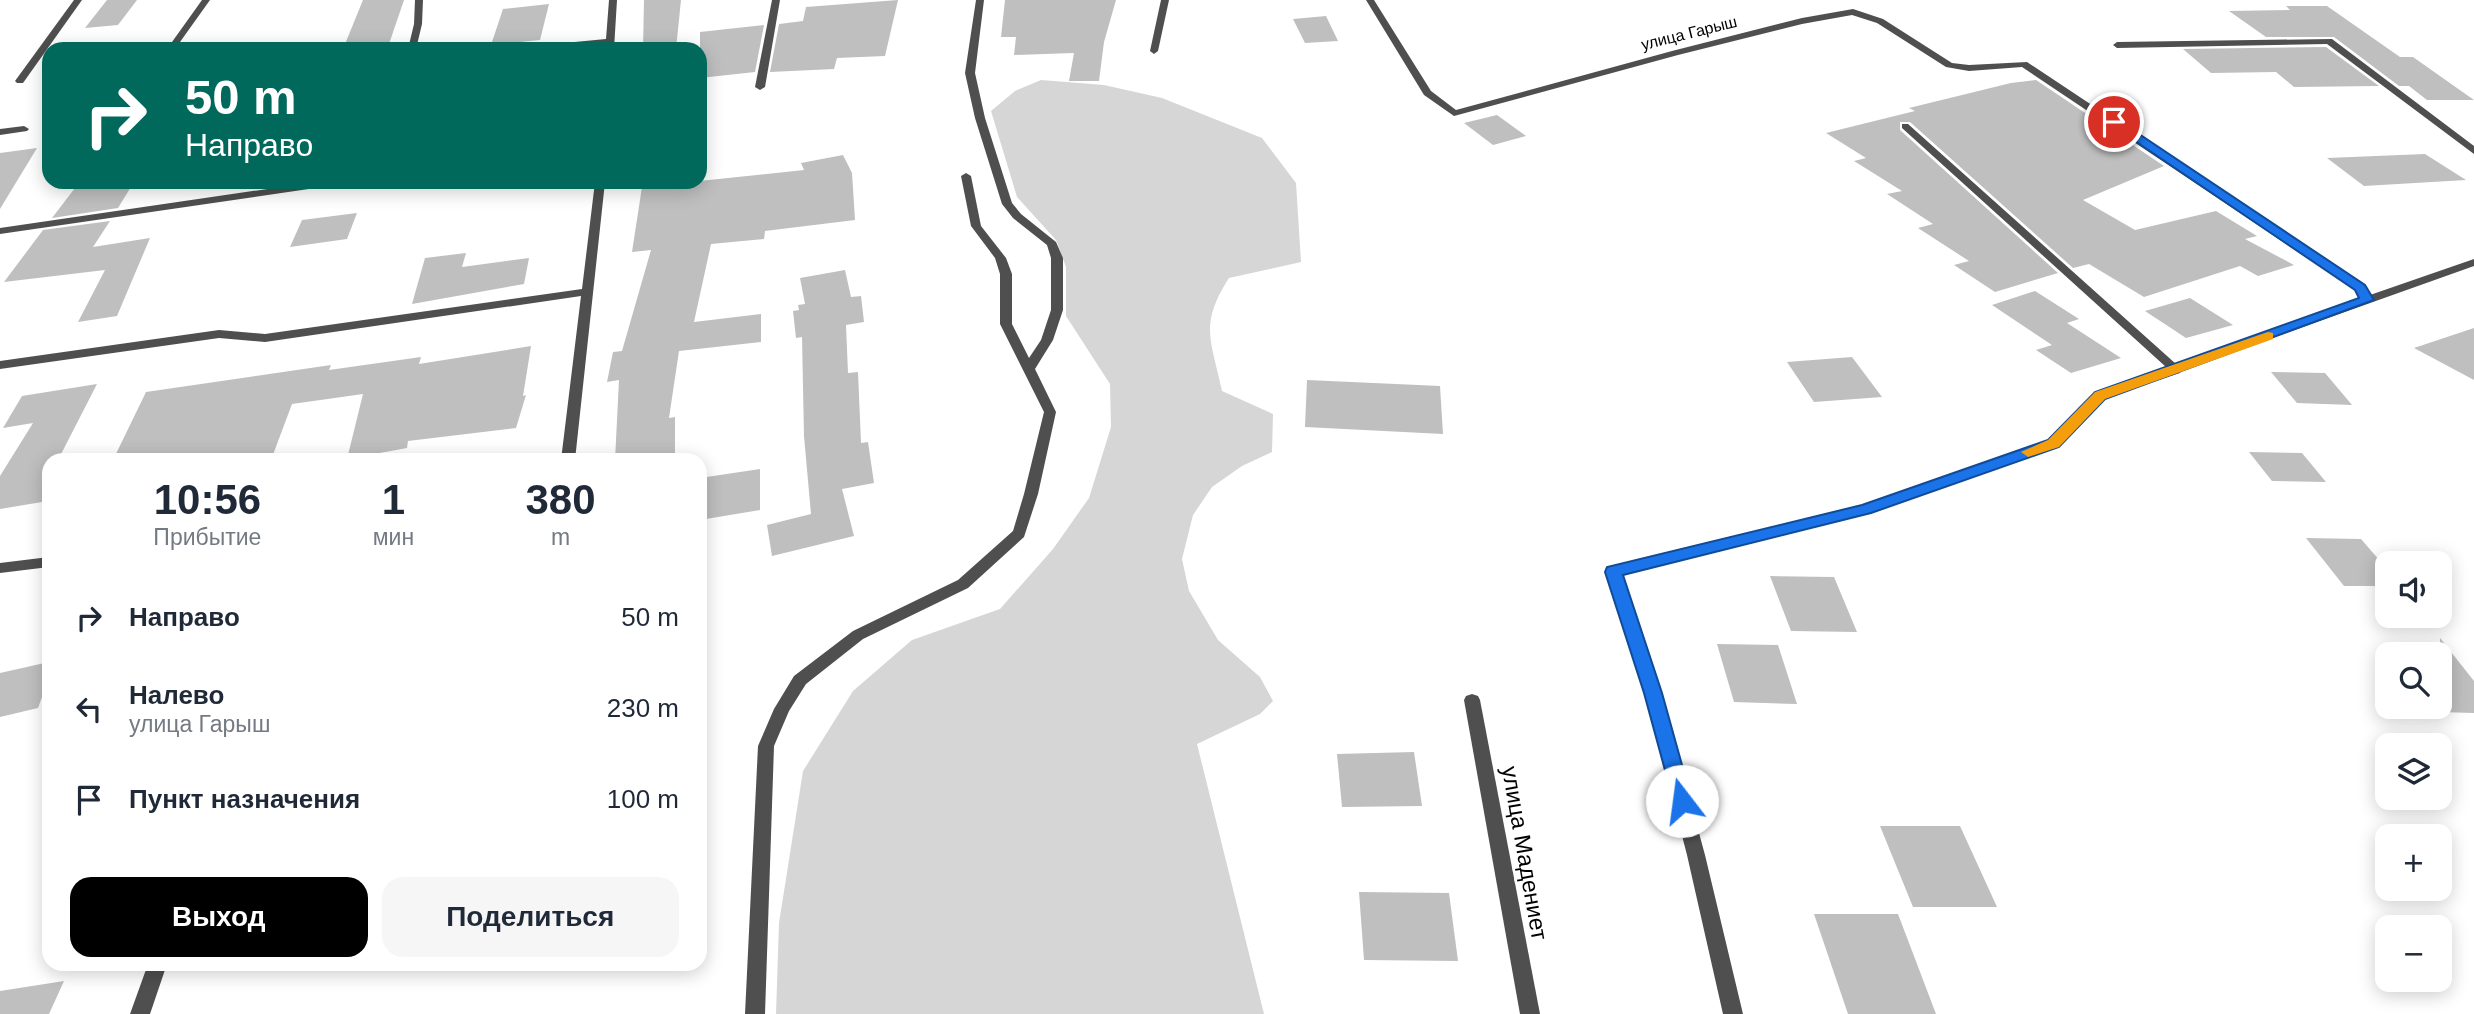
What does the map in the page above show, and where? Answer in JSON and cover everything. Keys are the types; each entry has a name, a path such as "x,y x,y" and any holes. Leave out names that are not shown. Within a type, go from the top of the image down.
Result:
{"street":[{"path":"48,42 78,0"},
{"path":"176,42 206,0"},
{"path":"414,42 419,0"},
{"path":"610,42 613,0"},
{"path":"761,87 776,0"},
{"path":"980,0 970,73 980,118 1007,204 1017,216 1052,244 1057,258 1057,310 1047,340 1029,368"},
{"path":"1154,51 1165,0"},
{"name":"улица Гарыш","path":"1370,0 1427,93 1454,113 1675,52 1802,21 1853,12 1880,21 1949,65 1969,68 2024,64 2360,288 2367,300"},
{"path":"2117,45 2329,41 2469,144 2474,151"},
{"path":"20,81 42,50"},
{"path":"1905,126 2176,370"},
{"path":"0,132 24,129"},
{"path":"755,1014 766,746 782,709 800,680 858,635 963,584 1018,533 1031,494 1050,412 1006,324 1006,274 1000,258 992,251 976,226 966,176"},
{"path":"0,230 287,189"},
{"path":"569,453 599,189"},
{"path":"1733,1014 1696,855 1653,693 1613,572 1865,509 2054,443 2100,395 2474,262"},
{"path":"0,365 219,334 265,338 587,292"},
{"path":"0,568 42,563"},
{"name":"улица Мадениет","path":"1472,700 1530,1014"},
{"path":"139,1014 155,971"}],"shaded area":[{"path":"1041,80 1104,85 1162,98 1262,138 1296,183 1301,262 1229,278 1214,308 1211,321 1211,345 1222,391 1273,414 1272,452 1242,466 1212,487 1193,515 1182,559 1189,591 1218,640 1260,677 1273,701 1260,714 1197,744 1264,1014 776,1014 779,923 803,771 853,691 912,640 1000,609 1053,549 1089,498 1111,427 1110,384 1066,316 1066,267 1056,240 1017,197 991,111 1015,91"}],"building":[{"path":"107,0 137,0 118,25 85,28"},
{"path":"363,0 404,0 390,42 346,42"},
{"path":"644,0 681,0 677,42 643,42"},
{"path":"898,0 885,56 837,58 834,69 770,72 779,24 803,21 806,7"},
{"path":"1005,0 1116,0 1104,42 1099,81 1069,81 1074,53 1014,55 1016,37 1001,37"},
{"path":"549,4 540,40 492,42 503,9"},
{"path":"2286,6 2327,6 2400,57 2413,57 2474,100 2427,100 2409,86 2399,86 2334,37 2266,37 2229,11 2290,10"},
{"path":"1326,16 1338,41 1305,43 1293,19"},
{"path":"764,25 755,72 707,77 707,42 700,42 700,32"},
{"path":"2326,47 2379,86 2294,87 2276,72 2211,73 2183,49"},
{"path":"2036,80 2164,166 2083,200 2135,230 2216,211 2257,236 2245,239 2294,265 2258,276 2240,266 2144,297 2089,264 2073,268 1910,122 1900,122 1900,130 2058,273 1995,292 1954,265 1969,261 1918,228 1933,224 1887,194 1902,191 1854,161 1866,158 1826,133 1915,111 1909,108 2011,83"},
{"path":"1497,115 1526,136 1493,145 1464,123"},
{"path":"37,148 0,209 0,153"},
{"path":"2425,154 2466,180 2364,186 2327,158"},
{"path":"843,155 852,173 855,220 765,231 764,239 711,244 694,322 761,314 761,342 679,351 669,418 675,417 675,453 615,453 619,380 607,382 613,352 622,351 651,250 632,252 642,189 707,189 707,180 804,170 801,163"},
{"path":"74,189 130,189 118,208 52,218"},
{"path":"357,213 347,239 290,247 302,220"},
{"path":"110,221 93,247 150,238 117,316 78,322 105,270 4,282 43,230"},
{"path":"466,253 462,267 529,258 524,284 412,304 425,258"},
{"path":"845,270 851,297 861,296 864,322 846,325 848,373 858,372 861,443 868,442 874,483 842,489 854,536 772,556 767,525 811,514 804,436 802,337 796,338 793,311 799,310 798,305 805,304 800,278"},
{"path":"2035,291 2079,319 2067,323 2121,358 2071,373 2036,350 2052,345 1992,305"},
{"path":"2190,298 2233,325 2186,338 2145,311"},
{"path":"2474,328 2474,380 2414,348"},
{"path":"531,346 523,396 526,395 516,428 408,441 407,448 380,453 348,453 363,394 292,404 274,453 116,453 146,392 331,365 329,370 421,357 419,364"},
{"path":"1852,357 1882,397 1814,402 1787,362"},
{"path":"2271,372 2325,373 2352,405 2297,403"},
{"path":"1307,380 1440,386 1443,434 1305,427"},
{"path":"97,384 62,453 42,453 42,502 0,509 0,476 33,423 3,428 22,396"},
{"path":"2249,452 2302,453 2326,482 2272,481"},
{"path":"760,469 760,510 707,519 707,477"},
{"path":"2306,538 2361,539 2375,555 2375,586 2344,586"},
{"path":"1770,576 1834,577 1857,632 1791,631"},
{"path":"1717,644 1778,645 1797,704 1734,702"},
{"path":"2452,653 2474,681 2474,713 2452,712"},
{"path":"42,664 42,697 38,708 0,717 0,673"},
{"path":"1414,752 1422,806 1342,807 1337,754"},
{"path":"1880,826 1960,826 1997,907 1913,907"},
{"path":"1359,892 1449,893 1458,961 1364,960"},
{"path":"1814,914 1898,914 1936,1014 1848,1014"},
{"path":"64,981 49,1014 0,1014 0,991"}],"slow traffic":[{"path":"2028,452 2054,443 2100,395 2268,336"}],"route":[{"path":"1682,801 1653,693 1613,572 1865,509 2054,443 2100,395 2367,300 2360,288 2114,122"}]}
